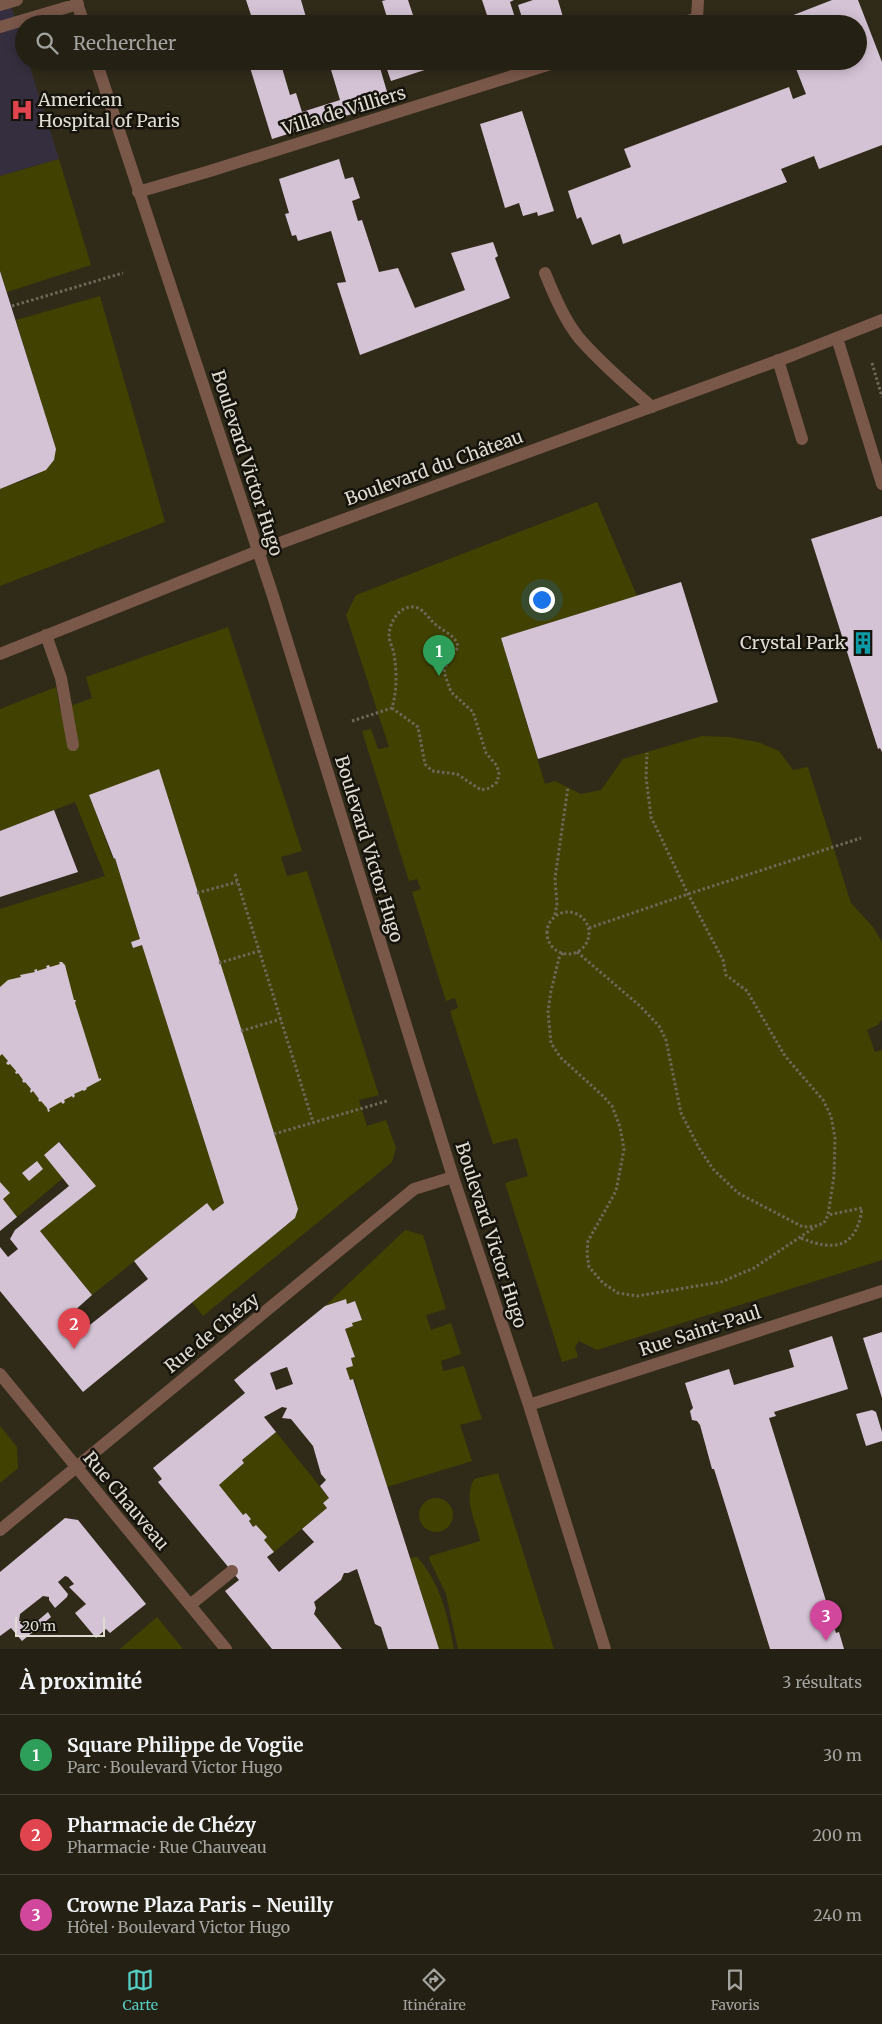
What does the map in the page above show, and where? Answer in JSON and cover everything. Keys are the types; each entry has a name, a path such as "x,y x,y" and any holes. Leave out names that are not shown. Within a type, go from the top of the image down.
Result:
{"street":[{"path":"0,5 17,0"},
{"path":"697,15 698,0"},
{"path":"37,15 77,2 81,15"},
{"path":"0,27 15,22"},
{"name":"Boulevard Victor Hugo","path":"99,70 258,551 453,1178 529,1405 605,1649"},
{"name":"Villa de Villiers","path":"138,192 531,70"},
{"path":"545,273 559,304 579,337 616,376 652,407"},
{"name":"Boulevard du Château","path":"0,654 258,551 652,407 882,320"},
{"path":"837,338 882,484"},
{"path":"778,360 802,439"},
{"path":"46,635 61,678 73,745"},
{"name":"Rue de Chézy","path":"0,1530 414,1189 453,1178"},
{"name":"Rue Saint-Paul","path":"529,1405 882,1290"},
{"name":"Rue Chauveau","path":"0,1374 226,1649"},
{"path":"190,1605 232,1571"}],"path":[{"path":"12,306 123,273"},
{"path":"872,363 882,397"},
{"path":"409,606 424,612 444,632 454,637 457,641 458,647 453,656 448,660 444,672 451,692 472,712 486,753 497,766 499,774 497,782 490,788 481,790 457,774 432,771 425,764 418,727 392,708 396,693 396,665 389,636 401,610 409,606"},
{"path":"352,721 392,708"},
{"path":"563,953 559,958 550,991 548,1012 551,1043 561,1058 612,1106 620,1127 624,1149 621,1174 616,1190 588,1241 587,1254 590,1267 603,1283 618,1293 637,1296 721,1282 754,1268 816,1226 824,1223 828,1215 834,1167 835,1138 830,1116 823,1100 785,1056 747,991 726,975 723,960 688,894 651,817 646,777 647,753"},
{"path":"555,916 557,904 556,859 568,787"},
{"path":"589,928 861,838"},
{"path":"235,874 313,1122"},
{"path":"197,893 237,882"},
{"path":"568,911 582,916 589,928 587,942 577,952 563,953 552,946 547,934 550,921 555,916 568,911"},
{"path":"219,963 259,951"},
{"path":"577,952 634,1001 659,1026 666,1040 681,1113 698,1148 714,1169 738,1193 802,1227 816,1226"},
{"path":"241,1031 281,1019"},
{"path":"274,1134 387,1101"},
{"path":"800,1238 814,1243 832,1245 847,1242 856,1233 862,1208 828,1215"}],"shaded area":[{"name":"American Hospital of Paris","path":"0,0 9,0 15,19 15,70 31,70 59,159 0,176"},
{"path":"59,159 91,265 7,292 0,270 0,176"},
{"path":"100,296 165,522 0,586 0,489 42,472 53,459 56,451 16,320"},
{"path":"597,502 637,596 501,638 545,784 555,781 581,794 601,790 623,759 702,736 729,737 758,742 779,751 793,770 808,767 851,903 873,927 882,942 882,1019 878,1025 867,1030 875,1052 882,1050 882,1260 597,1350 579,1341 575,1347 578,1357 562,1362 505,1183 528,1176 517,1138 493,1144 450,1011 458,1008 455,998 446,1001 412,892 421,889 417,879 409,881 362,731 371,729 378,749 389,747 346,615 356,595"},
{"path":"228,627 302,851 281,857 287,876 307,871 379,1095 359,1100 367,1126 386,1120 396,1148 392,1162 203,1316 192,1302 295,1218 89,795 113,859 115,858 140,939 131,942 133,948 142,945 224,1203 213,1211 206,1204 92,1295 40,1231 95,1186 60,1142 44,1155 63,1178 17,1217 3,1199 9,1193 0,1182 0,909 105,876 75,802 0,831 0,709 56,687 60,710 92,698 86,677"},
{"path":"405,1230 423,1235 446,1309 426,1315 431,1330 451,1323 461,1354 441,1361 443,1371 464,1366 482,1419 460,1425 472,1461 387,1487 354,1379 350,1380 346,1368 353,1366 351,1358 355,1357 345,1329 353,1326 352,1323 362,1320 355,1301 347,1304 345,1299 325,1306"},
{"path":"0,1426 17,1447 18,1468 0,1483"},
{"path":"276,1432 329,1498 323,1503 327,1508 274,1552 264,1540 256,1525 253,1527 249,1521 251,1519 246,1513 243,1515 219,1485 244,1463 242,1460"},
{"path":"498,1473 554,1649 458,1649 446,1594 429,1559 430,1556 480,1541 471,1510 471,1487 474,1479"},
{"path":"436,1498 448,1503 453,1515 448,1527 436,1532 424,1527 419,1515 424,1503"},
{"path":"417,1557 432,1577 442,1600 454,1649 439,1649 410,1558"},
{"path":"157,1617 183,1649 120,1649"}],"building":[{"path":"246,0 301,0 305,15 251,15"},
{"path":"408,0 413,15 386,15 382,1"},
{"path":"482,0 514,0 510,2 514,15 487,15"},
{"path":"533,0 558,0 562,15 521,15 518,5"},
{"path":"832,0 858,0 864,15 793,15"},
{"path":"867,23 882,62 882,145 819,169 814,156 781,169 787,182 623,244 620,234 592,245 581,217 577,219 568,191 631,167 624,149 789,87 793,99 806,94 797,70 867,70"},
{"path":"251,70 283,70 290,95 296,93 302,112 340,100 331,70 381,70 390,102 272,139"},
{"path":"387,70 425,70 391,81"},
{"path":"522,111 554,211 538,216 537,212 523,216 519,203 505,208 480,124"},
{"path":"339,159 345,179 353,177 360,198 352,201 358,221 362,220 379,272 398,268 415,308 465,290 451,253 493,242 498,256 495,258 510,298 360,355 337,283 346,282 331,231 298,241 296,235 292,236 285,214 289,213 279,179"},
{"path":"0,271 56,449 54,460 46,470 0,489"},
{"name":"Crystal Park","path":"882,516 882,752 880,748 878,749 811,539"},
{"path":"681,582 718,702 538,759 501,638"},
{"path":"159,769 298,1209 295,1218 83,1392 0,1291 0,1247 8,1257 18,1249 10,1239 15,1230 69,1186 44,1155 59,1142 96,1186 40,1231 92,1295 73,1312 86,1328 148,1279 134,1261 207,1203 213,1211 224,1203 142,945 133,948 131,942 140,939 115,858 89,795"},
{"path":"54,810 78,872 0,897 0,831"},
{"path":"59,962 65,965 74,1000 76,1000 75,1003 99,1079 101,1078 101,1080 84,1091 74,1094 73,1098 72,1096 64,1100 63,1104 61,1102 49,1109 50,1111 48,1112 47,1108 38,1100 33,1091 31,1093 31,1089 22,1081 18,1073 15,1073 16,1071 10,1064 6,1063 8,1061 2,1054 0,1056 0,987 8,980 35,972 34,970 37,969 37,971 47,968 46,966 49,965 50,967 60,964"},
{"path":"37,1161 43,1169 29,1181 22,1173"},
{"path":"0,1182 10,1193 3,1199 17,1217 0,1231"},
{"path":"346,1299 347,1304 355,1301 362,1320 352,1323 353,1326 345,1329 355,1357 351,1358 353,1366 346,1368 350,1380 353,1379 439,1649 388,1649 381,1627 375,1624 357,1569 344,1573 341,1580 314,1602 316,1608 314,1614 342,1649 272,1649 225,1591 239,1580 158,1482 162,1479 153,1468 245,1393 234,1380 325,1306","holes":["287,1367 293,1384 276,1390 270,1373","282,1407 287,1408 282,1418 291,1419 313,1446 321,1474 326,1480 320,1486 329,1498 323,1503 327,1508 302,1529 314,1542 279,1572 267,1557 274,1552 264,1540 267,1537 256,1525 253,1527 249,1521 251,1519 246,1513 243,1515 219,1485 244,1463 242,1460 276,1432 264,1417"]},
{"path":"882,1332 882,1398 863,1338"},
{"path":"832,1336 848,1389 774,1412 776,1416 769,1418 836,1633 839,1632 844,1649 770,1649 714,1469 712,1469 700,1425 697,1421 692,1420 690,1411 693,1408 685,1383 729,1369 734,1385 794,1367 789,1350"},
{"path":"872,1410 876,1412 882,1432 882,1441 866,1446 856,1414"},
{"path":"65,1518 78,1520 146,1604 110,1633 106,1629 96,1638 75,1613 86,1604 69,1587 74,1584 65,1576 58,1582 68,1594 67,1597 55,1608 49,1597 43,1596 20,1614 19,1621 35,1623 48,1612 51,1617 22,1641 11,1628 0,1636 0,1572"}],"place":[{"name":"American Hospital of Paris","path":"22,110"},
{"name":"Crystal Park","path":"863,643"},
{"name":"Square Philippe de Vogüe","path":"439,676"},
{"name":"Pharmacie de Chézy","path":"74,1349"},
{"name":"Crowne Plaza Paris - Neuilly","path":"826,1641"}]}
